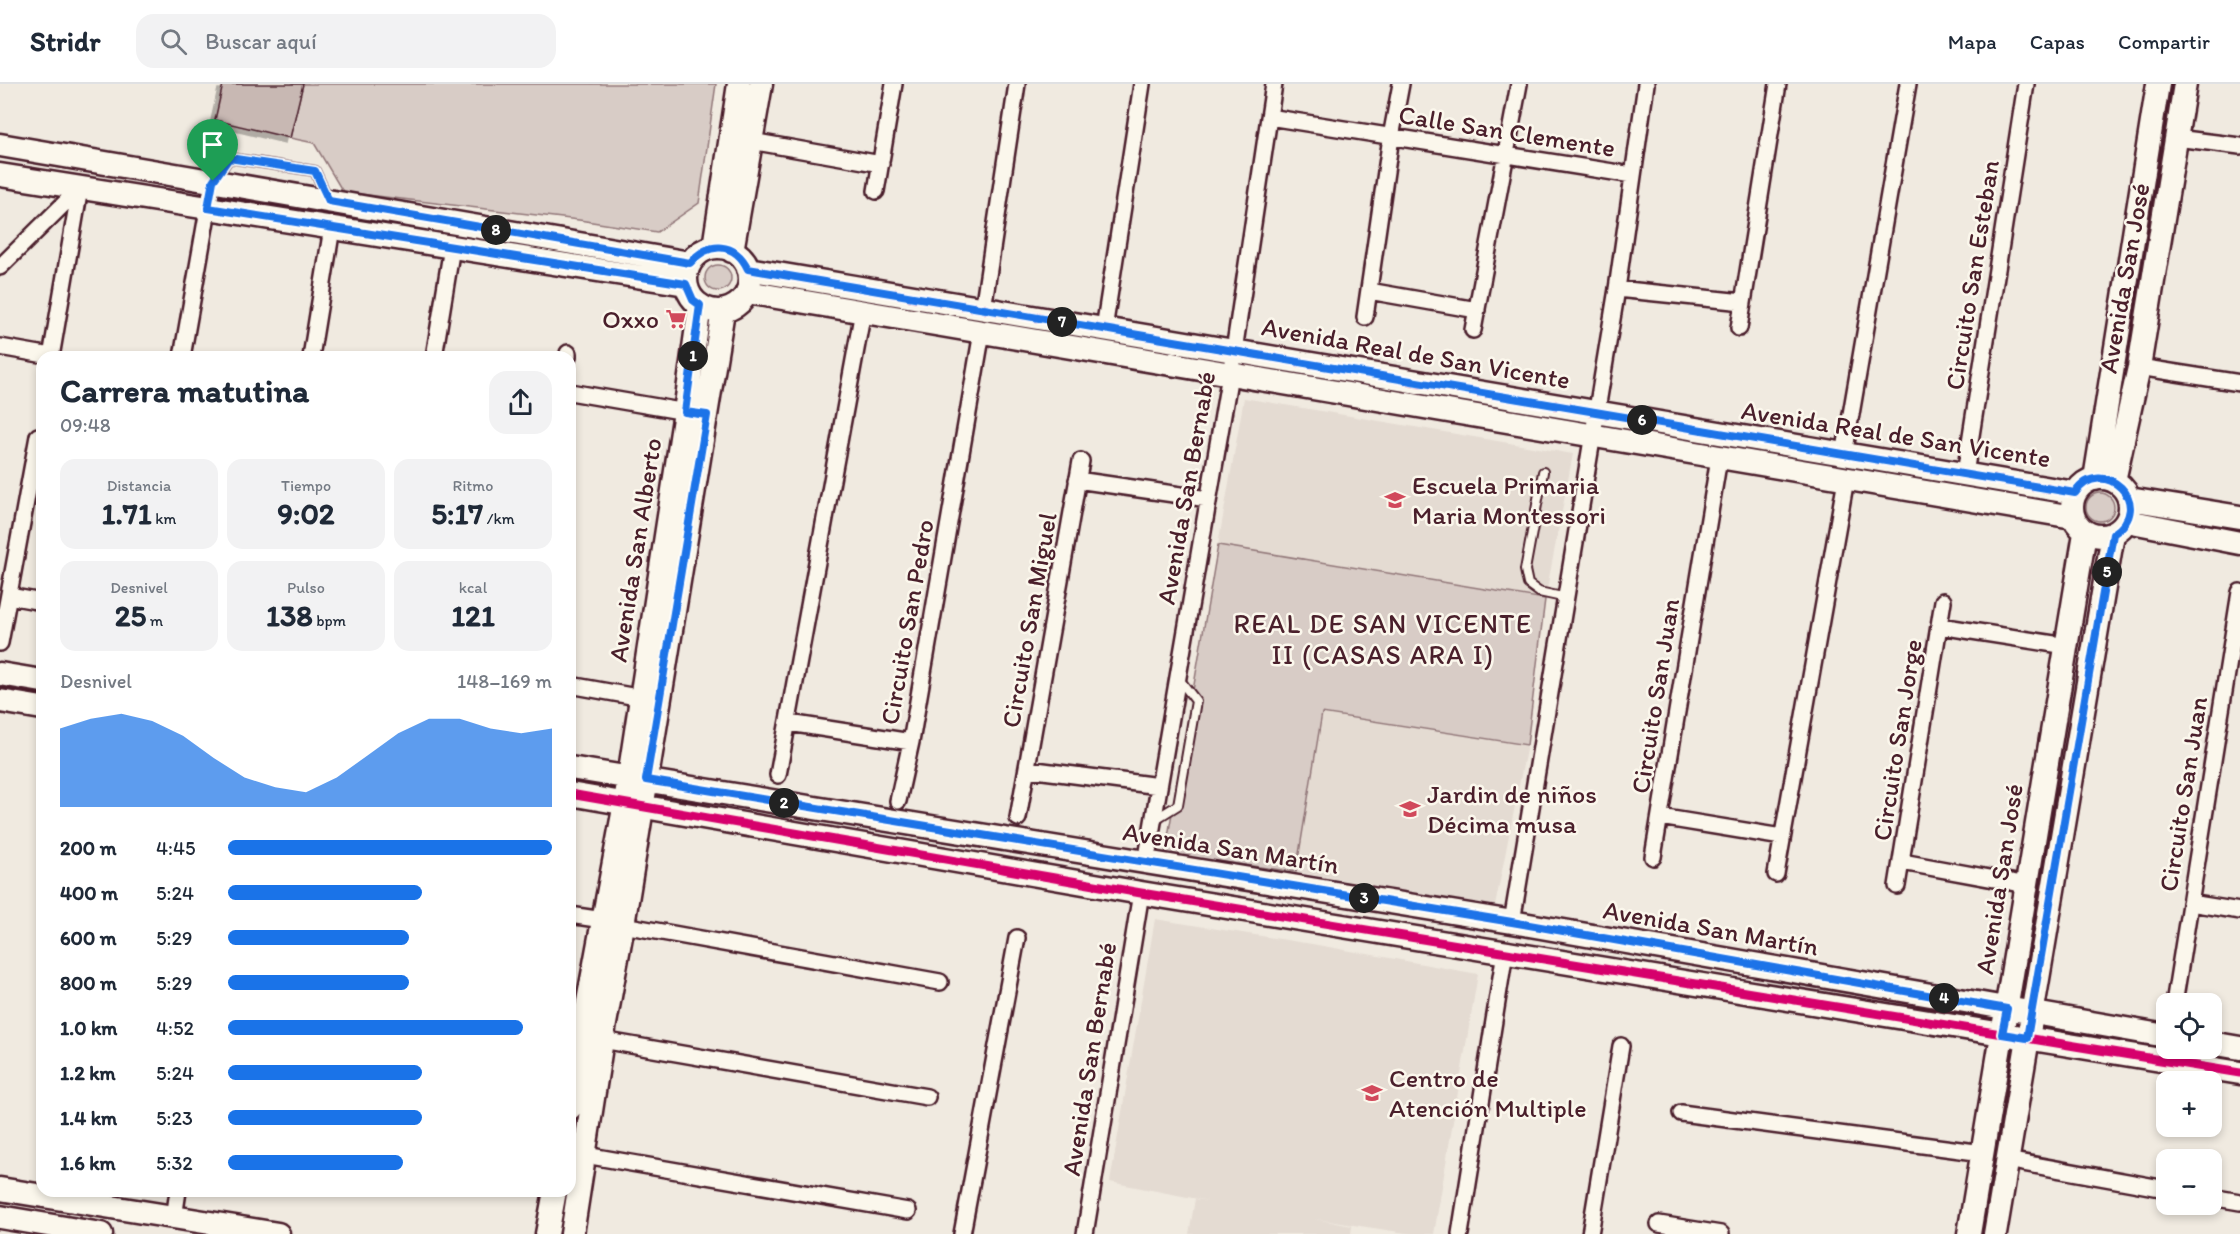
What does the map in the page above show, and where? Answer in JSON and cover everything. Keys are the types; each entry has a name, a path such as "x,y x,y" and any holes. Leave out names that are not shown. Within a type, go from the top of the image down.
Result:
{"street":[{"path":"723,249 739,84"},
{"path":"723,249 751,141 761,84"},
{"path":"876,191 894,84"},
{"path":"983,309 1017,84"},
{"path":"1104,329 1142,84"},
{"name":"Avenida San Bernabé","path":"1146,863 1234,351 1274,84"},
{"path":"1365,317 1401,84"},
{"path":"1473,330 1519,84"},
{"path":"1512,922 1617,289 1646,84"},
{"path":"1739,328 1778,84"},
{"path":"1844,455 1908,84"},
{"name":"Circuito San Esteban","path":"1965,474 2026,84"},
{"name":"Avenida San José","path":"2104,480 2158,84"},
{"name":"Avenida San José","path":"2104,480 2139,367 2185,84"},
{"name":"Calle San Clemente","path":"1269,117 1632,175"},
{"path":"2176,138 2240,146"},
{"path":"751,141 881,165"},
{"path":"0,145 329,201 688,273"},
{"path":"0,175 452,246 688,273"},
{"path":"184,351 213,181"},
{"path":"0,267 80,188"},
{"path":"52,351 80,188"},
{"path":"312,351 332,228"},
{"path":"435,351 452,246"},
{"path":"723,249 744,262 748,269 747,292 738,304 723,311 707,309 693,300 688,273 705,250 723,249"},
{"name":"Avenida Real de San Vicente","path":"748,269 2075,493"},
{"path":"1617,289 1743,303"},
{"path":"1369,291 1477,310"},
{"name":"Avenida Real de San Vicente","path":"747,292 1846,479 2079,525"},
{"name":"Avenida San Alberto","path":"696,413 700,305"},
{"name":"Avenida San Alberto","path":"584,1038 613,922 696,413 723,311"},
{"path":"778,775 863,311"},
{"name":"Circuito San Pedro","path":"789,723 910,742 982,332"},
{"path":"0,347 36,353"},
{"path":"2139,367 2240,383"},
{"path":"576,393 696,413"},
{"name":"Circuito San Juan","path":"1719,458 1660,817 1782,837"},
{"path":"1077,480 1081,461"},
{"path":"0,643 36,479"},
{"path":"1776,874 1846,479"},
{"name":"Circuito San Miguel","path":"1018,818 1077,480 1208,499"},
{"path":"2123,518 2121,487 2104,480 2085,482 2075,493 2071,508 2079,525 2095,536 2123,518 2240,517"},
{"path":"2123,518 2240,543"},
{"name":"Avenida San José","path":"1995,1234 2027,1038 2123,518"},
{"name":"Avenida San José","path":"1969,1234 2067,646 2079,525"},
{"name":"Circuito San Juan","path":"2176,993 2240,592"},
{"path":"9,596 36,601"},
{"path":"1940,626 1943,601"},
{"name":"Circuito San Jorge","path":"2027,885 1902,862 1940,626 2067,646"},
{"path":"0,674 36,680"},
{"path":"576,686 650,699"},
{"path":"0,701 36,707"},
{"path":"898,801 910,742"},
{"name":"Avenida San Martín","path":"576,769 1512,922 2156,1034"},
{"path":"1028,769 1159,786"},
{"path":"576,795 1141,893 2240,1073"},
{"path":"1653,857 1660,817"},
{"path":"1897,886 1902,862"},
{"name":"Avenida San Bernabé","path":"1085,1234 1141,893"},
{"path":"2190,903 2240,911"},
{"path":"576,916 940,982"},
{"path":"962,1234 1017,938"},
{"path":"1460,1234 1505,952"},
{"path":"584,1038 927,1097"},
{"path":"576,1078 584,1038"},
{"path":"572,1234 585,1155 584,1038"},
{"path":"2222,1045 2240,1048"},
{"path":"1590,1234 1622,1046"},
{"path":"1681,1113 1983,1153"},
{"path":"585,1155 908,1211"},
{"path":"2007,1160 2156,1187"},
{"path":"0,1189 36,1192"},
{"path":"37,1229 42,1197"},
{"path":"64,1197 174,1218 278,1234"},
{"path":"174,1218 177,1197"},
{"path":"547,1234 554,1197"},
{"path":"2222,1199 2240,1202"},
{"path":"0,1217 37,1229 101,1234"},
{"path":"1659,1224 1721,1234"}],"lane":[{"path":"1543,472 1525,570 1528,584 1539,592 1567,598"},
{"path":"1153,821 1178,805 1180,794 1196,701 1178,678"}],"shaded area":[{"path":"303,84 716,84 699,203 657,232 579,220 343,192 314,143 290,138"},
{"path":"718,265 727,269 731,278 727,287 718,291 709,287 705,278 709,269"},
{"name":"Escuela Primaria Maria Montessori","path":"1244,398 1573,454 1545,599 1218,545"},
{"path":"2100,493 2110,497 2114,507 2110,517 2100,521 2090,517 2086,507 2090,497"},
{"path":"1218,545 1545,599 1527,745 1322,713 1296,872 1165,854"},
{"name":"Jardin de niños Décima musa","path":"1322,713 1527,745 1495,906 1296,872"},
{"path":"1155,919 1478,974 1434,1234 1412,1234 1315,1219 1352,1226 1351,1234 1189,1234 1195,1199 1208,1201 1110,1182"}],"building":[{"path":"223,84 303,84 290,138 215,120"}],"cycle path":[{"path":"748,269 2075,493"},
{"path":"576,795 1141,893 2240,1073"}],"place":[{"name":"Oxxo","path":"676,319"},
{"name":"Escuela Primaria Maria Montessori","path":"1395,500"},
{"name":"Jardin de niños Décima musa","path":"1410,809"},
{"name":"Centro de Atención Multiple","path":"1372,1093"}],"district":[{"name":"REAL DE SAN VICENTE II (CASAS ARA I)","path":"1383,638"}],"route":[{"path":"229,158 315,171 329,201 690,263 705,250 723,248 739,256 748,269 2075,493 2085,482 2095,479 2114,481 2127,494 2130,503 2129,512 2127,521 2113,534 2027,1038 2002,1034 2007,1009 1512,922 646,780 707,415 685,412 700,305 693,300 686,284 208,208 213,181 229,158"}]}
